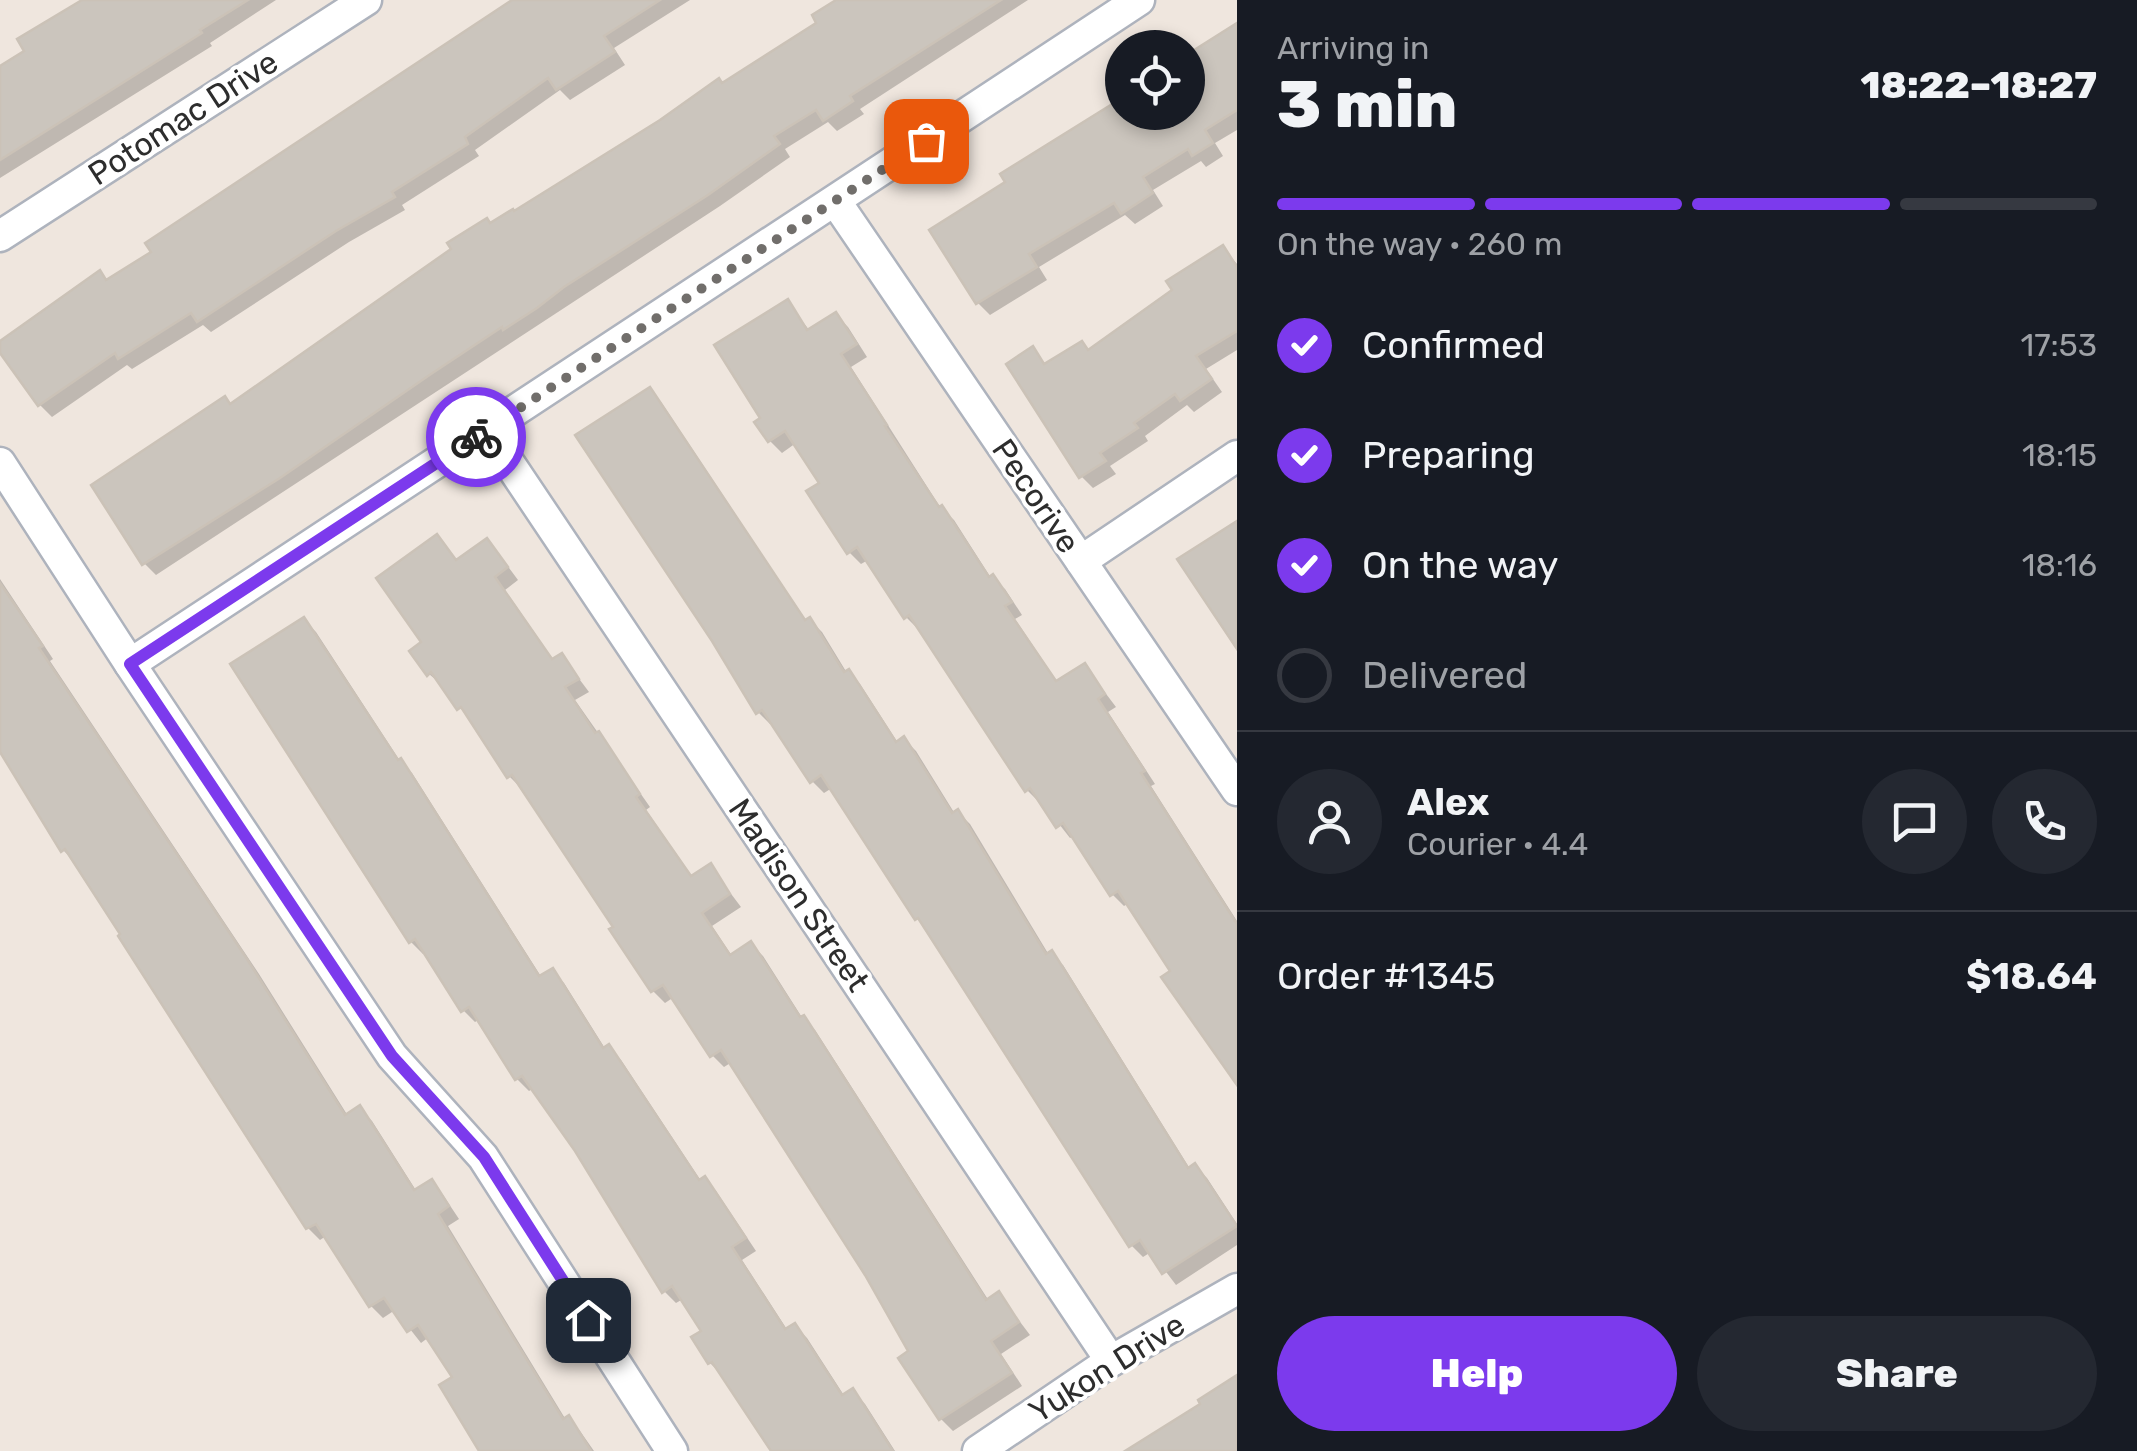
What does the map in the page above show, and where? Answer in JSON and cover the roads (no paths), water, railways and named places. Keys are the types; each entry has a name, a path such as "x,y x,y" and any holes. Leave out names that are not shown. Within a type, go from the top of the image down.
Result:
{"street":[{"name":"Potomac Drive","path":"0,236 366,0"},
{"path":"130,664 1139,0"},
{"name":"Pecorive","path":"836,202 1237,790"},
{"name":"Madison Street","path":"487,430 1111,1361"},
{"path":"1081,561 1237,456"},
{"path":"0,463 392,1056 484,1157 672,1451"},
{"name":"Yukon Drive","path":"978,1451 1111,1361 1237,1289"}]}
